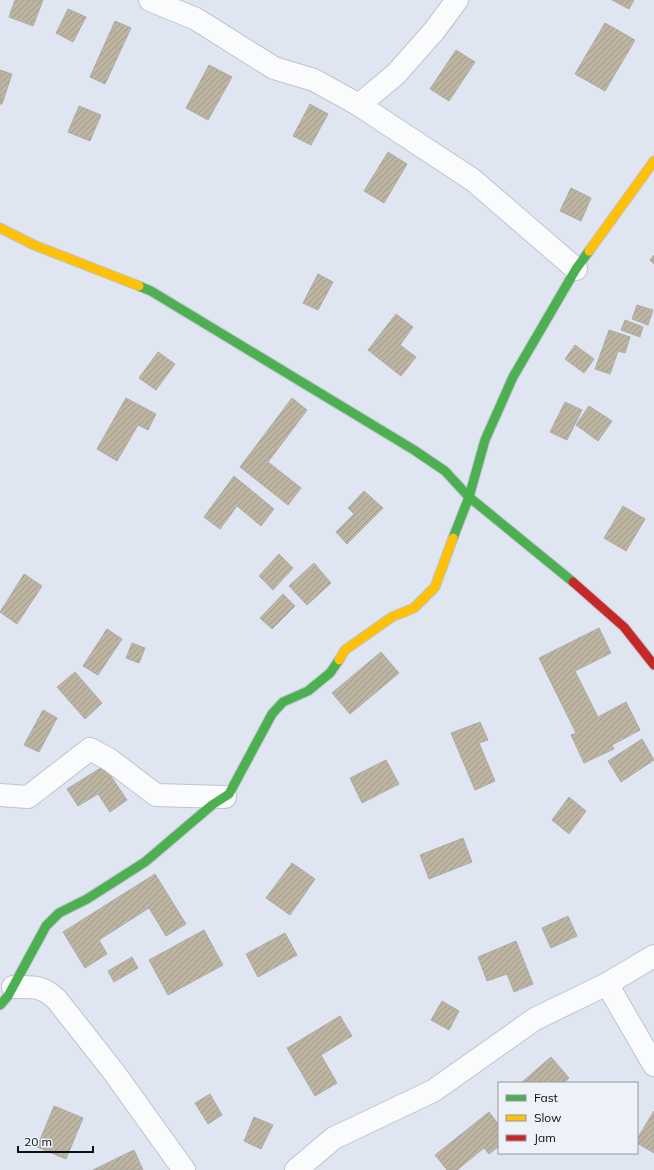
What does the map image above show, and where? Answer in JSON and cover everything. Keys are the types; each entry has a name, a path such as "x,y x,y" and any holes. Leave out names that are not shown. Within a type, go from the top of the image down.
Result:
{"street":[{"path":"150,0 196,19 274,68 314,80 359,105 473,180 576,269"},
{"path":"359,105 396,74 434,30 456,0"},
{"path":"0,1005 8,996 46,926 58,913 87,899 145,862 212,804 229,794 244,770 272,714 283,702 308,691 330,673 345,650 392,617 414,608 435,587 469,497 485,440 513,377 576,269 654,160"},
{"path":"0,228 34,246 151,291 414,450 445,472 469,497 555,565 619,622 654,665"},
{"path":"0,795 28,797 90,749 110,760 156,795 225,797"},
{"path":"296,1170 334,1138 433,1091 535,1019 607,984 654,956"},
{"path":"607,984 654,1065"},
{"path":"13,987 42,989 57,1000 113,1071 184,1170"}],"building":[{"path":"15,0 43,0 33,26 9,17"},
{"path":"612,0 634,0 629,9"},
{"path":"68,9 86,17 73,42 56,33"},
{"path":"115,21 131,28 105,84 90,77"},
{"path":"605,23 635,40 605,91 575,74"},
{"path":"456,50 475,62 449,101 430,89"},
{"path":"209,65 232,77 208,120 186,108"},
{"path":"0,70 12,74 2,104 0,104"},
{"path":"310,104 328,114 311,145 293,136"},
{"path":"79,106 101,115 90,141 68,132"},
{"path":"388,152 407,164 384,203 364,191"},
{"path":"571,188 591,198 581,221 560,211"},
{"path":"654,255 654,264 650,260"},
{"path":"318,274 333,282 318,310 303,303"},
{"path":"637,305 653,310 648,325 632,319"},
{"path":"396,314 413,327 400,345 416,357 401,376 368,350"},
{"path":"625,320 643,327 640,337 621,330"},
{"path":"609,330 630,337 625,353 618,351 610,374 595,369"},
{"path":"575,345 594,359 584,373 565,359"},
{"path":"158,352 175,364 156,390 139,378"},
{"path":"126,398 156,414 148,430 138,425 117,461 97,449"},
{"path":"292,398 307,410 268,462 301,488 288,505 240,467"},
{"path":"565,402 582,410 567,440 550,432"},
{"path":"589,406 612,421 598,441 576,425"},
{"path":"234,476 274,509 261,526 237,506 220,529 204,517"},
{"path":"364,491 383,508 347,544 336,532 354,514 348,508"},
{"path":"623,506 645,519 626,551 604,538"},
{"path":"279,554 293,568 273,590 259,576"},
{"path":"314,563 331,583 307,605 289,586"},
{"path":"24,574 42,586 17,624 0,612"},
{"path":"283,594 295,606 272,629 260,618"},
{"path":"599,628 611,653 575,671 598,717 626,702 640,730 612,745 614,749 584,763 571,735 576,733 539,658"},
{"path":"107,629 122,639 98,675 83,666"},
{"path":"132,643 145,648 139,663 126,658"},
{"path":"381,652 399,673 350,714 332,693"},
{"path":"75,672 102,703 85,719 57,687"},
{"path":"43,710 57,718 39,752 24,745"},
{"path":"480,722 488,740 479,743 495,781 475,790 451,733"},
{"path":"642,739 654,760 621,782 608,761"},
{"path":"386,760 399,784 362,803 350,778"},
{"path":"104,766 127,800 110,812 98,794 78,806 67,789"},
{"path":"569,797 586,811 569,834 552,820"},
{"path":"463,838 472,862 429,879 420,855"},
{"path":"292,863 315,879 290,915 266,898"},
{"path":"155,874 186,924 166,936 149,908 99,940 107,954 85,968 63,932"},
{"path":"568,916 577,936 551,948 542,928"},
{"path":"204,930 223,965 168,995 149,960"},
{"path":"285,933 297,955 258,977 246,954"},
{"path":"516,941 533,984 514,992 507,974 487,981 478,957"},
{"path":"132,957 138,968 114,982 108,971"},
{"path":"442,1001 459,1011 449,1030 431,1020"},
{"path":"340,1016 352,1036 321,1055 337,1083 315,1096 287,1048"},
{"path":"551,1057 569,1078 565,1082 522,1082"},
{"path":"210,1094 222,1115 208,1124 195,1103"},
{"path":"54,1106 83,1118 66,1159 37,1147"},
{"path":"654,1111 654,1153 638,1144 638,1137"},
{"path":"489,1112 498,1124 498,1147 489,1154 484,1148 457,1170 447,1170 435,1155"},
{"path":"254,1117 273,1125 261,1149 244,1141"},
{"path":"134,1150 143,1170 93,1170"}],"traffic: fast":[{"path":"453,538 469,497 485,440 513,377 576,269 589,251"},
{"path":"139,286 151,291 414,450 445,471 469,497 573,582"},
{"path":"0,1005 8,996 46,926 59,913 87,899 145,862 212,805 229,794 272,714 283,702 308,691 330,673 339,660"}],"traffic: slow":[{"path":"589,251 654,161"},
{"path":"0,228 34,245 139,286"},
{"path":"339,660 345,650 392,617 414,608 435,587 453,538"}],"traffic: jam":[{"path":"573,582 624,627 654,665"}]}
